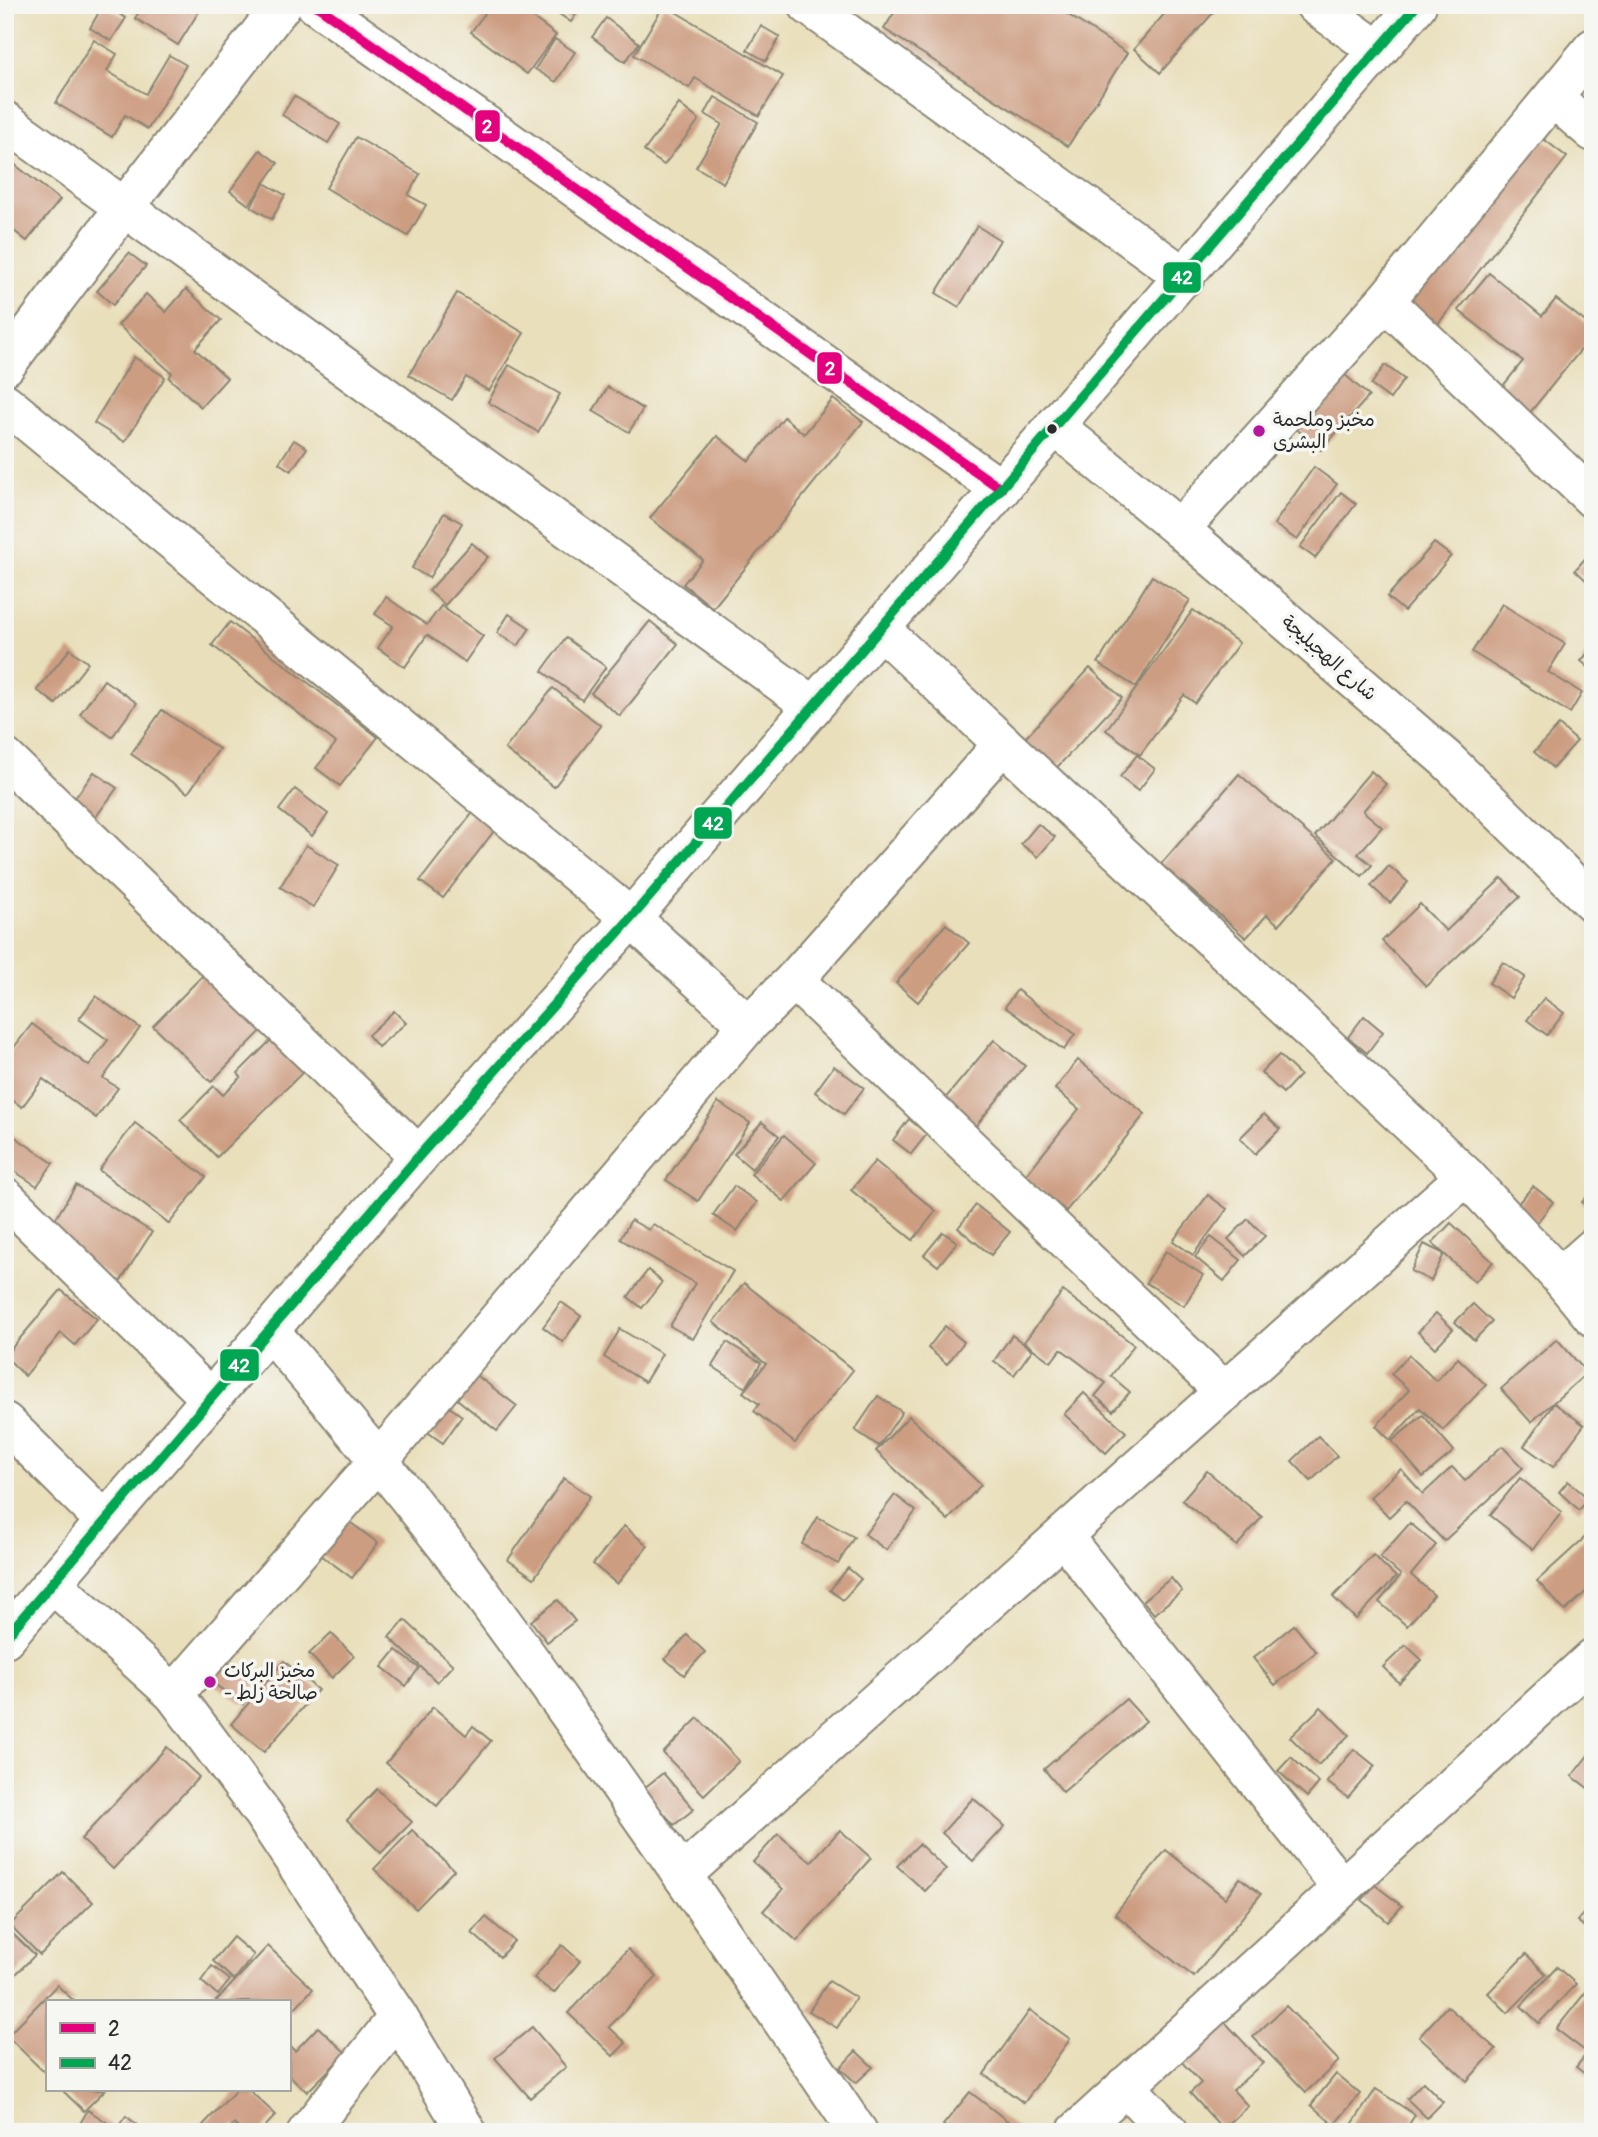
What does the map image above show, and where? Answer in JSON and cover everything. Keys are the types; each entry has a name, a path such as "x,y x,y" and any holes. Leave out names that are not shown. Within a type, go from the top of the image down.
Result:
{"street":[{"path":"5,366 282,5"},
{"path":"316,5 1000,489"},
{"path":"808,5 1185,277"},
{"path":"1315,5 1378,50"},
{"path":"5,1638 419,1156 631,918 1417,5"},
{"path":"1180,529 1385,301 1593,48"},
{"path":"1553,98 1593,132"},
{"path":"5,121 813,706"},
{"path":"1385,301 1593,499"},
{"path":"5,403 631,918 748,1025"},
{"name":"شارع الهجيليجة","path":"1055,426 1180,529 1447,760 1593,903"},
{"path":"880,629 1466,1176 1560,1277 1593,1317"},
{"path":"174,1694 379,1460 748,1025 794,980 1003,744"},
{"path":"5,758 419,1156"},
{"path":"794,980 1225,1392"},
{"path":"682,1875 1466,1176"},
{"path":"5,1197 210,1398"},
{"path":"1560,1277 1593,1248"},
{"path":"269,1330 379,1460 447,1548 682,1875 859,2132"},
{"path":"5,1422 104,1521"},
{"path":"1063,1536 1342,1888"},
{"path":"52,1583 174,1694 263,1814 398,2017 467,2132"},
{"path":"1076,2132 1593,1658"},
{"path":"307,2132 398,2017"},
{"path":"1125,2086 1169,2132"}],"building":[{"path":"103,5 126,18 111,41 90,28"},
{"path":"124,5 139,5 134,13"},
{"path":"144,5 203,5 178,45 135,18"},
{"path":"218,5 235,5 227,13"},
{"path":"491,5 516,5 556,35 527,74 471,32"},
{"path":"546,5 582,5 571,22"},
{"path":"664,5 783,76 759,116 695,78 689,88 634,55"},
{"path":"899,5 918,5 928,11 932,5 1053,5 1127,53 1068,146 884,29"},
{"path":"1172,5 1220,5 1160,73 1134,49"},
{"path":"606,18 639,43 625,62 592,37"},
{"path":"761,26 780,37 766,61 747,50"},
{"path":"555,39 575,52 556,82 535,69"},
{"path":"94,40 117,54 107,71 146,94 169,55 186,65 148,129 125,115 112,137 56,103"},
{"path":"294,96 340,124 328,143 282,115"},
{"path":"715,97 758,122 723,183 696,167 722,124 705,114"},
{"path":"679,104 699,120 664,165 644,151"},
{"path":"1537,134 1567,157 1431,333 1401,310"},
{"path":"356,137 420,174 408,195 426,205 408,236 326,188"},
{"path":"260,150 278,163 249,205 230,191"},
{"path":"5,157 60,200 27,241 5,224"},
{"path":"264,183 285,195 272,219 251,207"},
{"path":"977,226 1000,240 959,307 936,293"},
{"path":"129,253 146,266 113,305 97,291"},
{"path":"1489,273 1542,316 1556,299 1593,328 1593,335 1528,415 1498,392 1523,361 1458,310"},
{"path":"186,289 221,320 195,349 227,378 201,407 169,378 172,373 118,325 146,294 166,312"},
{"path":"457,293 524,333 489,391 466,377 452,400 409,375"},
{"path":"134,357 165,377 125,442 94,423"},
{"path":"509,365 560,394 538,432 488,402"},
{"path":"1385,365 1404,379 1390,399 1371,385"},
{"path":"1335,366 1369,396 1321,450 1287,421"},
{"path":"608,387 643,409 629,432 593,411"},
{"path":"833,399 863,422 713,608 683,584 703,560 650,518 717,436 749,461 784,417 804,434"},
{"path":"294,440 307,448 291,471 279,463"},
{"path":"1314,467 1337,484 1297,540 1274,524"},
{"path":"1341,492 1356,504 1315,558 1300,547"},
{"path":"444,513 462,523 429,578 412,568"},
{"path":"472,543 488,557 445,605 429,591"},
{"path":"1434,543 1451,556 1404,611 1387,597"},
{"path":"1591,552 1593,582 1590,584 1575,570"},
{"path":"1152,576 1190,600 1136,687 1098,663"},
{"path":"386,597 427,625 441,606 483,636 465,662 427,635 405,667 378,648 393,626 375,614"},
{"path":"1502,604 1565,644 1548,672 1582,693 1570,713 1472,652"},
{"path":"1193,610 1239,643 1195,703 1184,695 1140,755 1106,730"},
{"path":"509,614 530,628 518,646 497,633"},
{"path":"650,621 678,644 620,716 591,693"},
{"path":"230,622 378,737 340,786 316,768 336,743 212,645"},
{"path":"566,638 606,667 582,700 542,671"},
{"path":"1593,647 1593,671 1581,661"},
{"path":"70,649 88,663 56,704 37,690"},
{"path":"1090,668 1122,698 1047,778 1016,748"},
{"path":"104,680 137,703 112,737 80,714"},
{"path":"553,688 601,726 554,787 505,749"},
{"path":"162,710 219,749 188,793 131,754"},
{"path":"1559,725 1577,741 1553,768 1534,752"},
{"path":"1137,755 1155,769 1138,791 1120,777"},
{"path":"1371,771 1386,784 1363,811 1382,827 1358,854 1372,865 1362,876 1315,836"},
{"path":"94,772 117,788 95,818 73,801"},
{"path":"1239,774 1336,858 1279,925 1267,915 1246,938 1161,864"},
{"path":"295,789 328,814 312,836 279,810"},
{"path":"475,810 497,827 443,898 420,881"},
{"path":"1038,824 1055,837 1038,857 1021,844"},
{"path":"306,845 339,865 313,907 280,887"},
{"path":"1389,866 1408,882 1390,903 1371,886"},
{"path":"1502,878 1520,897 1426,986 1382,941 1420,904 1446,931"},
{"path":"946,924 969,943 918,1002 896,983"},
{"path":"1503,962 1525,977 1511,998 1489,983"},
{"path":"213,965 271,1021 211,1082 153,1026"},
{"path":"1017,990 1075,1034 1064,1050 1005,1007"},
{"path":"96,996 140,1028 103,1078 118,1088 96,1118 43,1079 22,1107 5,1095 5,1059 32,1024 89,1066 108,1040 79,1019"},
{"path":"1544,998 1564,1013 1547,1035 1527,1020"},
{"path":"394,1011 406,1023 378,1047 368,1035"},
{"path":"1364,1016 1383,1032 1367,1053 1348,1037"},
{"path":"276,1035 308,1067 217,1157 180,1120 214,1086 223,1095 241,1077 238,1073"},
{"path":"994,1040 1025,1066 975,1127 943,1101"},
{"path":"1279,1055 1300,1075 1283,1093 1261,1073"},
{"path":"1078,1060 1145,1114 1066,1211 1024,1177 1079,1109 1055,1089"},
{"path":"834,1066 864,1088 844,1114 815,1092"},
{"path":"718,1102 750,1123 698,1201 666,1180"},
{"path":"1264,1114 1280,1129 1255,1154 1240,1138"},
{"path":"909,1119 927,1134 911,1154 893,1140"},
{"path":"762,1122 779,1136 752,1169 734,1154"},
{"path":"135,1123 206,1177 169,1224 99,1170"},
{"path":"5,1130 53,1163 37,1186 5,1165"},
{"path":"784,1135 816,1163 784,1201 751,1174"},
{"path":"875,1161 936,1211 913,1240 851,1190"},
{"path":"76,1185 152,1232 120,1282 45,1236"},
{"path":"734,1186 757,1202 737,1231 713,1215"},
{"path":"1533,1186 1553,1202 1536,1224 1515,1207"},
{"path":"1593,1189 1593,1211 1582,1202"},
{"path":"1208,1195 1227,1209 1193,1255 1173,1241"},
{"path":"976,1205 1010,1232 991,1255 958,1228"},
{"path":"1248,1219 1265,1236 1245,1256 1228,1239"},
{"path":"631,1220 649,1230 653,1224 733,1271 693,1339 670,1326 695,1283 620,1239"},
{"path":"1451,1223 1493,1262 1475,1282 1432,1243"},
{"path":"943,1232 957,1242 938,1266 924,1255"},
{"path":"1211,1237 1241,1260 1224,1281 1195,1257"},
{"path":"1424,1244 1444,1254 1431,1281 1411,1271"},
{"path":"1166,1251 1203,1275 1184,1306 1146,1283"},
{"path":"648,1270 662,1282 642,1308 628,1297"},
{"path":"744,1283 853,1370 795,1443 754,1411 759,1404 743,1392 766,1364 713,1322"},
{"path":"61,1290 97,1319 75,1345 61,1333 25,1376 5,1356"},
{"path":"1063,1291 1134,1345 1111,1376 1130,1392 1113,1411 1095,1396 1106,1383 1061,1349 1051,1362 1024,1342"},
{"path":"561,1302 581,1316 563,1342 543,1327"},
{"path":"1473,1304 1492,1322 1474,1340 1455,1322"},
{"path":"1436,1313 1453,1329 1435,1348 1418,1332"},
{"path":"945,1326 964,1342 947,1364 928,1348"},
{"path":"620,1329 662,1354 645,1382 604,1357"},
{"path":"1012,1335 1032,1350 1014,1375 994,1361"},
{"path":"1557,1339 1587,1373 1531,1422 1501,1389"},
{"path":"727,1342 761,1363 746,1388 712,1366"},
{"path":"1409,1355 1436,1381 1458,1358 1486,1385 1443,1430 1420,1408 1390,1440 1376,1426 1409,1390 1391,1374"},
{"path":"476,1375 517,1406 497,1431 457,1399"},
{"path":"1084,1393 1126,1432 1106,1453 1064,1414"},
{"path":"878,1396 902,1412 879,1446 855,1430"},
{"path":"438,1399 462,1416 443,1443 419,1426"},
{"path":"1554,1403 1584,1425 1553,1467 1524,1446"},
{"path":"1423,1415 1454,1451 1423,1477 1392,1441"},
{"path":"909,1416 981,1485 948,1520 876,1451"},
{"path":"1318,1436 1337,1456 1311,1481 1292,1461"},
{"path":"1502,1446 1523,1468 1444,1541 1406,1501 1389,1517 1370,1497 1401,1469 1423,1494 1452,1467 1465,1481"},
{"path":"1207,1471 1262,1517 1237,1546 1182,1500"},
{"path":"564,1478 590,1496 534,1578 508,1560"},
{"path":"1520,1478 1562,1512 1533,1549 1490,1515"},
{"path":"1568,1481 1589,1499 1579,1510 1559,1492"},
{"path":"895,1495 916,1511 886,1550 865,1534"},
{"path":"818,1517 854,1537 838,1564 802,1544"},
{"path":"347,1520 378,1543 352,1578 321,1555"},
{"path":"1410,1523 1436,1545 1411,1575 1434,1595 1407,1626 1379,1602 1401,1575 1380,1557"},
{"path":"624,1526 648,1546 617,1584 593,1564"},
{"path":"1593,1530 1593,1585 1565,1611 1537,1581"},
{"path":"1373,1555 1396,1577 1356,1619 1333,1597"},
{"path":"848,1568 861,1579 843,1600 830,1590"},
{"path":"1171,1578 1182,1591 1154,1614 1143,1601"},
{"path":"558,1600 575,1621 547,1642 531,1621"},
{"path":"405,1620 453,1665 437,1682 389,1637"},
{"path":"1294,1625 1316,1652 1275,1685 1253,1658"},
{"path":"331,1633 354,1656 332,1678 309,1654"},
{"path":"687,1635 705,1652 684,1675 665,1659"},
{"path":"1406,1645 1422,1660 1399,1683 1383,1667"},
{"path":"396,1650 419,1668 406,1686 382,1667"},
{"path":"225,1660 257,1683 243,1704 210,1681"},
{"path":"284,1661 318,1690 264,1752 231,1724"},
{"path":"1126,1699 1146,1721 1063,1792 1044,1769"},
{"path":"433,1707 466,1735 473,1726 491,1741 437,1806 386,1763"},
{"path":"1321,1707 1349,1735 1318,1765 1290,1737"},
{"path":"698,1718 739,1761 704,1795 663,1753"},
{"path":"167,1747 199,1777 113,1869 81,1839"},
{"path":"1354,1749 1375,1766 1348,1798 1327,1782"},
{"path":"1593,1749 1593,1792 1572,1776"},
{"path":"1291,1757 1319,1783 1307,1797 1278,1771"},
{"path":"663,1773 694,1809 674,1825 643,1789"},
{"path":"377,1789 412,1822 381,1853 347,1820"},
{"path":"973,1798 1005,1826 973,1861 942,1833"},
{"path":"412,1830 454,1870 416,1909 374,1869"},
{"path":"840,1830 871,1858 797,1941 763,1911 783,1889 753,1862 778,1834 811,1862"},
{"path":"919,1844 946,1869 925,1891 897,1866"},
{"path":"1166,1850 1225,1898 1240,1878 1261,1894 1194,1977 1115,1914"},
{"path":"63,1872 93,1902 40,1955 10,1925"},
{"path":"1375,1885 1402,1906 1388,1922 1362,1900"},
{"path":"1593,1902 1593,1933 1577,1921"},
{"path":"486,1917 514,1941 500,1957 472,1933"},
{"path":"10,1931 35,1955 5,1985 5,1936"},
{"path":"233,1937 254,1955 234,1980 213,1961"},
{"path":"562,1945 580,1961 554,1993 534,1978"},
{"path":"268,1946 313,1989 290,2013 290,2000 217,2000"},
{"path":"628,1949 657,1977 609,2027 626,2043 613,2056 568,2013"},
{"path":"1526,1954 1546,1974 1508,2013 1488,1993"},
{"path":"212,1966 230,1980 218,1995 201,1981"},
{"path":"1557,1967 1576,1984 1539,2023 1521,2006"},
{"path":"829,1981 856,1998 837,2028 809,2011"},
{"path":"1593,1983 1593,2041 1585,2051 1556,2029"},
{"path":"57,1985 73,2000 46,2000 46,2074 7,2036"},
{"path":"1286,2006 1339,2061 1306,2092 1253,2037"},
{"path":"1447,2006 1496,2049 1467,2081 1419,2037"},
{"path":"1030,2010 1070,2039 1024,2103 984,2074"},
{"path":"1223,2020 1263,2063 1233,2090 1248,2106 1223,2129 1190,2093 1201,2083 1179,2059"},
{"path":"318,2027 346,2053 307,2092 290,2076 290,2047 295,2051"},
{"path":"532,2027 566,2067 530,2098 495,2058"},
{"path":"1593,2046 1593,2080 1576,2067"},
{"path":"856,2051 873,2067 856,2083 840,2068"},
{"path":"1336,2074 1360,2094 1334,2125 1311,2105"},
{"path":"1423,2082 1443,2102 1427,2118 1407,2099"},
{"path":"1376,2089 1415,2115 1404,2132 1347,2132"},
{"path":"64,2092 103,2092 84,2111"},
{"path":"234,2092 251,2092 276,2115 260,2132 242,2132 234,2124 227,2132 210,2132 203,2125"},
{"path":"970,2092 1018,2129 1016,2132 952,2132 943,2125"},
{"path":"88,2110 111,2125 107,2132 75,2132"},
{"path":"126,2116 146,2132 114,2132"}],"transit line":[{"name":"2","path":"316,5 1001,489"},
{"name":"42","path":"5,1638 419,1156 631,918 1417,5"}],"place":[{"name":"مخبز وملحمة البشرى","path":"1259,431"},
{"name":"مخبز البركات - صالحة زلط","path":"210,1682"}]}
